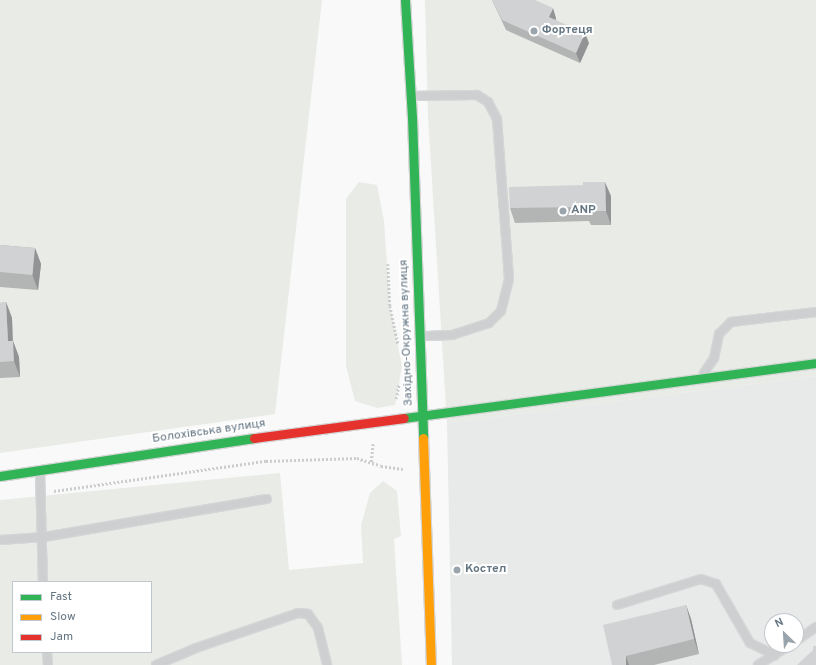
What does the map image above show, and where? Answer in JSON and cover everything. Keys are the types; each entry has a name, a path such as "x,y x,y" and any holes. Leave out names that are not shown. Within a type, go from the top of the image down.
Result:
{"street":[{"name":"Західно-Окружна вулиця","path":"405,0 411,96 431,665"},
{"name":"Болохівська вулиця","path":"0,476 376,422 816,363"}],"lane":[{"path":"411,96 477,95 488,102 498,119 508,279 501,311 488,324 453,335 420,336"},
{"path":"691,380 710,367 714,358 719,334 731,322 816,312"},
{"path":"714,358 722,369 732,375"},
{"path":"40,470 44,537 43,581"},
{"path":"0,540 44,537 267,499"},
{"path":"617,605 701,579 716,584 750,642 776,655"},
{"path":"156,665 196,648 298,613 308,614 318,628 327,665"},
{"path":"804,635 816,627"},
{"path":"48,653 48,665"},
{"path":"758,665 779,653"}],"path":[{"path":"388,264 390,306 399,351"},
{"path":"395,405 399,382"},
{"path":"370,462 376,422"},
{"path":"42,493 266,461 357,458 404,470"}],"shaded area":[{"path":"0,0 322,0 275,414 0,453"},
{"path":"425,0 816,0 816,376 447,423 428,117"},
{"path":"359,182 377,185 384,221 390,306 402,366 395,405 377,408 355,401 346,366 346,199"},
{"path":"816,376 816,665 452,665 447,423"},
{"path":"280,473 289,570 363,563 361,525 370,493 383,481 397,491 401,536 394,539 402,665 0,665 0,500"}],"building":[{"path":"492,0 535,0 553,8 549,17 585,33 576,53 502,20"},
{"path":"583,182 605,182 606,211 585,211 585,207 510,208 509,187 583,185"},
{"path":"0,245 35,248 33,275 0,272"},
{"path":"6,302 8,341 13,341 14,361 0,362 0,303"},
{"path":"686,605 694,639 626,656 626,665 612,665 603,625"},
{"path":"813,646 816,646 816,665 797,665 813,650"}],"traffic: fast":[{"path":"405,0 412,117 423,438"},
{"path":"404,418 816,363"},
{"path":"0,476 254,438"}],"traffic: slow":[{"path":"423,438 431,665"}],"traffic: jam":[{"path":"254,438 404,418"}],"place":[{"name":"Фортеця","path":"534,31"},
{"name":"ANP","path":"563,211"},
{"name":"Костел","path":"457,570"}]}
